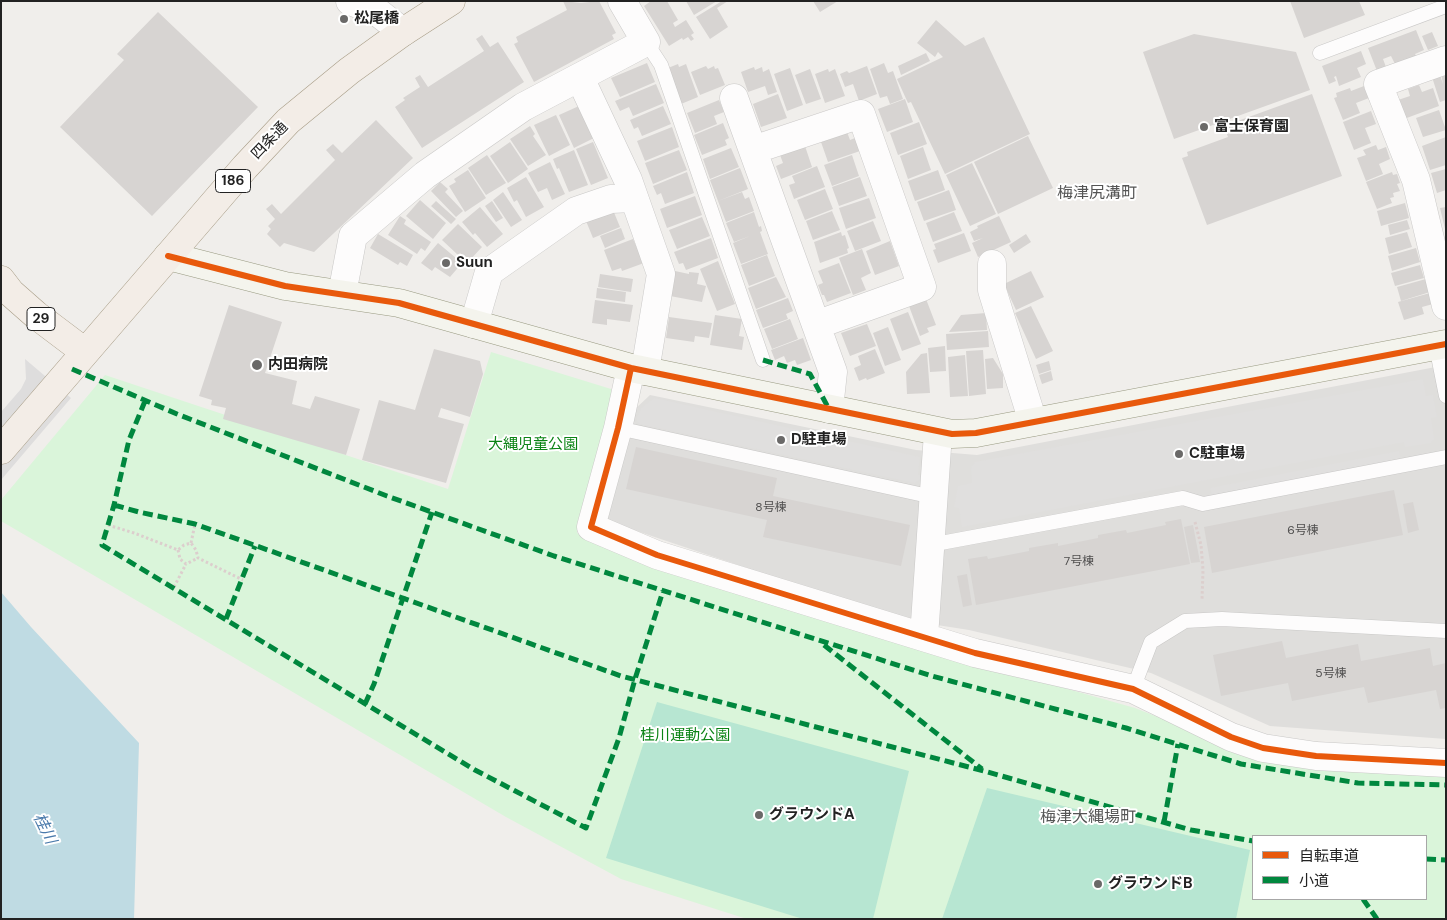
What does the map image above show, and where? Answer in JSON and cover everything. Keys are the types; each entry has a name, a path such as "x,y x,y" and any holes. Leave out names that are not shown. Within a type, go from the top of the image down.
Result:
{"main road":[{"name":"四条通","path":"1,450 245,167 288,121 348,71 451,1"},
{"name":"29","path":"1,280 11,293 36,315 85,352"}],"street":[{"path":"350,1 376,11 403,32"},
{"path":"342,294 353,236 425,175 523,107 646,42 622,1"},
{"path":"1446,60 1378,84 1416,180 1446,306"},
{"path":"580,78 628,180 661,274 638,370 618,428 591,527 657,555 984,656 1133,689 1231,737 1263,748 1316,756 1446,763"},
{"path":"734,98 833,372 830,409"},
{"path":"753,150 861,114 922,287 816,325"},
{"path":"474,324 489,272 576,211 611,199 634,198"},
{"path":"168,256 285,286 399,303 638,370 952,434 976,433 1441,345"},
{"path":"992,264 992,290 1033,422"},
{"path":"924,636 938,432"}],"lane":[{"path":"1320,53 1446,6"},
{"path":"646,42 661,65 763,360"},
{"path":"1441,345 1446,396"},
{"path":"618,428 933,497"},
{"path":"930,545 1183,498 1203,504 1446,457"},
{"path":"1133,689 1151,642 1184,620 1222,619 1446,631"}],"path":[{"path":"1190,500 1201,545 1203,620"},
{"path":"195,524 191,543 196,550 198,558 243,580"},
{"path":"108,525 178,550"},
{"path":"178,550 184,545 191,543"},
{"path":"178,550 180,559 186,564"},
{"path":"174,587 186,564 198,558"}],"shaded area":[{"path":"1446,365 1446,739 1270,726 1151,673 969,630 899,619 613,523 608,519 607,511 633,411 650,395 916,450 977,455"},
{"name":"C駐車場","path":"1423,379 1426,396 1433,395 1437,417 1431,418 1434,439 1431,443 1405,447 1404,442 962,527 959,508 954,507 958,486 972,483 971,467 975,462"},
{"name":"D駐車場","path":"654,398 920,457 918,475 922,475 921,479 915,483 640,424 637,421 637,417 641,408"},
{"path":"1399,451 1401,461 1212,496 1210,488"}],"green space":[{"name":"桂川運動公園","path":"491,352 611,389 616,402 577,533 862,631 1135,708 1261,758 1446,770 1446,919 747,919 621,879 506,817 1,521 1,500 105,375 448,489"},
{"name":"グラウンドA","path":"657,702 909,771 873,919 803,919 606,858"},
{"name":"グラウンドB","path":"987,788 1250,850 1236,919 942,919"}],"water":[{"name":"桂川","path":"1,592 139,743 134,919 1,919"}],"pier":[{"path":"25,359 71,398 1,480 1,412 21,389 26,379"}],"building":[{"path":"563,1 581,3 599,1 616,33 612,35 614,39 534,82 514,44 518,42 516,37 567,10"},
{"path":"651,1 667,1 678,20 673,23 675,27 686,20 694,33 691,35 694,39 691,41 688,37 683,40 682,38 669,46 644,6"},
{"path":"686,1 717,1 694,15"},
{"path":"722,1 728,1 717,8 728,27 710,39 696,17"},
{"path":"813,1 838,1 820,12"},
{"path":"1290,1 1359,1 1365,15 1304,38"},
{"path":"158,12 258,107 152,216 60,127 124,60 117,54"},
{"path":"936,20 965,46 984,37 1030,134 945,174 911,102 908,103 897,79 943,57 938,52 935,57 917,43"},
{"path":"1416,30 1424,50 1415,54 1416,56 1395,64 1391,56 1383,59 1386,67 1377,71 1368,48"},
{"path":"1432,32 1438,46 1428,50 1422,36"},
{"path":"1194,34 1296,52 1310,90 1174,139 1143,52"},
{"path":"482,35 490,47 498,42 524,82 422,148 395,107 405,100 403,98 420,87 415,78 420,75 428,87 484,51 476,39"},
{"path":"1361,51 1366,64 1357,68 1361,77 1339,86 1336,76 1334,77 1336,81 1329,84 1322,66"},
{"path":"926,53 930,61 901,75 898,66"},
{"path":"647,63 655,82 620,97 611,78"},
{"path":"884,63 888,73 893,71 903,99 890,104 887,96 880,98 870,69"},
{"path":"678,64 679,67 686,64 698,97 681,104 668,68"},
{"path":"706,66 708,69 714,66 715,69 718,68 725,85 700,95 691,72"},
{"path":"867,66 877,94 859,101 853,84 845,87 840,74 847,71 849,73"},
{"path":"754,67 755,70 762,67 763,72 769,69 777,92 768,95 765,86 748,92 741,72"},
{"path":"790,68 803,105 787,111 774,74"},
{"path":"810,69 821,99 806,104 795,75"},
{"path":"828,69 829,72 835,69 845,96 825,103 815,74"},
{"path":"1446,72 1446,100 1440,102 1432,77 1440,75 1443,84 1441,74"},
{"path":"656,84 664,103 633,116 629,107 620,111 615,101"},
{"path":"1419,85 1422,92 1433,88 1439,106 1404,119 1398,100 1410,96 1408,89"},
{"path":"1364,86 1369,98 1356,103 1360,113 1343,120 1334,98 1337,97 1336,93 1350,88 1351,91"},
{"path":"778,94 787,118 761,127 753,104"},
{"path":"1312,94 1342,176 1207,225 1182,158 1188,156 1187,152 1228,137 1224,126"},
{"path":"905,99 913,122 887,132 878,109"},
{"path":"719,100 724,112 714,116 717,124 695,133 687,113"},
{"path":"579,106 594,138 574,148 559,115"},
{"path":"663,106 671,124 642,136 638,127 634,129 630,120"},
{"path":"1439,110 1446,130 1423,137 1416,118"},
{"path":"1371,111 1376,124 1365,128 1371,143 1354,150 1343,122"},
{"path":"556,115 570,145 549,156 534,125"},
{"path":"376,120 413,158 314,252 284,243 280,247 267,234 271,229 268,226 275,219 266,209 272,204 281,214 335,160 326,150 333,144 342,153"},
{"path":"919,122 927,144 898,155 890,133"},
{"path":"723,123 729,138 725,140 727,145 702,155 694,135"},
{"path":"530,126 535,134 533,136 546,155 528,166 510,139"},
{"path":"672,127 679,147 645,161 637,141"},
{"path":"847,132 850,140 855,138 860,151 828,162 821,142"},
{"path":"1028,136 1053,188 998,214 974,162"},
{"path":"1446,137 1446,165 1430,170 1422,146"},
{"path":"510,142 528,169 508,183 490,156"},
{"path":"593,142 608,178 591,185 576,149"},
{"path":"1376,145 1378,150 1386,147 1390,159 1379,164 1383,174 1366,181 1357,158 1366,155 1363,150"},
{"path":"805,146 812,167 781,179 776,166 783,163 780,155"},
{"path":"923,147 931,170 908,179 900,156"},
{"path":"731,148 739,167 710,179 703,159"},
{"path":"574,150 588,185 569,192 553,159"},
{"path":"679,150 687,170 653,184 645,163"},
{"path":"487,155 506,183 486,195 468,168"},
{"path":"852,155 859,176 832,186 824,165"},
{"path":"550,162 565,194 552,200 547,188 538,192 528,173"},
{"path":"972,163 996,214 970,226 946,175"},
{"path":"817,166 825,187 794,199 789,185 795,183 792,176"},
{"path":"740,168 748,189 718,201 710,180"},
{"path":"1446,169 1446,190 1437,193 1431,173"},
{"path":"468,170 486,198 465,212 449,186 456,182 454,179"},
{"path":"938,170 945,190 915,201 908,181"},
{"path":"687,172 694,193 665,204 661,193 657,195 653,186"},
{"path":"1392,172 1393,175 1397,174 1400,183 1397,184 1400,191 1393,193 1394,197 1390,198 1392,203 1377,209 1366,182"},
{"path":"526,177 544,207 526,217 517,200 514,202 507,188"},
{"path":"860,177 867,196 839,206 832,187"},
{"path":"440,182 448,189 445,192 463,211 456,217 431,191"},
{"path":"825,189 833,209 805,220 797,200"},
{"path":"949,190 956,210 924,221 917,202"},
{"path":"503,192 522,220 511,227 493,200"},
{"path":"742,192 745,199 749,197 754,211 726,222 718,201"},
{"path":"695,196 702,215 667,228 660,209"},
{"path":"869,198 876,218 846,229 839,208"},
{"path":"420,200 446,223 433,239 406,216"},
{"path":"436,201 456,219 451,224 431,206"},
{"path":"492,201 503,218 496,222 485,206"},
{"path":"1405,203 1409,218 1381,226 1377,211"},
{"path":"480,207 503,234 487,247 462,222"},
{"path":"1446,207 1446,229 1445,229 1440,208"},
{"path":"613,210 620,227 593,238 586,221"},
{"path":"832,211 840,230 813,240 806,221"},
{"path":"754,212 759,227 761,226 762,231 760,232 768,254 741,264 733,243 750,236 734,242 726,223"},
{"path":"954,212 962,231 933,242 926,223"},
{"path":"400,216 406,220 404,224 431,242 425,251 421,248 417,254 388,235"},
{"path":"999,216 1011,242 978,257 972,243 983,238 974,241 970,232 978,228 977,226"},
{"path":"702,217 710,236 677,249 669,230"},
{"path":"1407,220 1410,229 1390,235 1388,225"},
{"path":"873,221 881,241 855,251 847,231"},
{"path":"458,224 482,247 469,261 460,253 458,255 442,240"},
{"path":"621,228 625,239 605,248 600,236"},
{"path":"841,232 842,236 845,235 849,248 847,249 848,253 820,263 814,242"},
{"path":"1407,232 1412,247 1389,254 1385,238"},
{"path":"964,233 971,251 938,263 933,250 936,249 934,244"},
{"path":"378,234 413,255 407,266 400,262 398,265 370,248"},
{"path":"1026,234 1031,242 1014,253 1009,245"},
{"path":"711,238 718,258 686,270 683,263 679,264 674,252"},
{"path":"633,239 644,263 622,271 621,268 612,271 604,250"},
{"path":"890,241 899,266 875,275 866,251"},
{"path":"438,243 462,263 450,277 435,267 432,271 421,263"},
{"path":"1416,248 1420,262 1392,271 1388,256"},
{"path":"862,249 871,273 861,278 866,290 853,295 839,258"},
{"path":"767,255 775,276 749,286 741,265"},
{"path":"718,261 735,304 717,311 700,269"},
{"path":"839,263 851,293 827,302 818,285 823,283 818,271"},
{"path":"1420,265 1424,278 1395,286 1391,273"},
{"path":"675,271 689,274 689,272 699,273 697,284 706,286 702,302 670,296"},
{"path":"1031,271 1044,297 1016,310 1004,284"},
{"path":"600,274 633,279 631,292 598,287"},
{"path":"776,277 786,297 756,309 748,288"},
{"path":"1426,279 1430,292 1401,301 1397,287"},
{"path":"597,288 626,292 625,302 596,298"},
{"path":"1430,293 1433,304 1422,307 1424,314 1404,320 1398,302"},
{"path":"788,298 793,311 786,314 788,319 763,328 756,310"},
{"path":"926,299 936,325 927,328 929,332 920,336 909,306"},
{"path":"595,300 633,305 630,322 607,319 607,325 592,323"},
{"path":"229,305 282,322 265,373 297,381 292,404 310,409 315,396 360,409 346,455 223,419 226,408 211,405 212,400 199,396"},
{"path":"1031,306 1053,351 1036,359 1015,313"},
{"path":"908,312 921,344 902,351 890,319"},
{"path":"986,313 987,330 949,332 961,315"},
{"path":"715,315 742,319 739,336 744,337 742,350 710,345"},
{"path":"669,317 712,323 709,338 695,336 694,342 666,338"},
{"path":"790,319 798,339 772,349 764,329"},
{"path":"867,324 876,346 850,356 841,333"},
{"path":"888,327 901,360 885,366 873,333"},
{"path":"988,331 989,347 947,350 946,334"},
{"path":"803,338 811,360 797,365 795,360 787,363 784,356 775,360 771,350"},
{"path":"945,346 946,371 930,372 928,348"},
{"path":"434,349 480,361 483,374 470,417 441,408 438,417 464,424 446,483 362,460 379,400 415,410"},
{"path":"875,349 885,373 859,381 854,368 861,365 858,356"},
{"path":"983,350 986,394 969,396 966,351"},
{"path":"927,353 930,393 907,394 906,372 921,354"},
{"path":"965,355 968,396 950,397 948,357"},
{"path":"993,358 1003,374 1003,388 987,389 985,359"},
{"path":"1049,361 1051,370 1039,374 1036,365"},
{"path":"1051,371 1053,380 1042,384 1039,375"},
{"path":"636,447 777,478 773,496 910,525 901,566 763,537 767,520 626,489"},
{"path":"1394,490 1403,535 1212,573 1204,527"},
{"path":"1413,502 1419,530 1408,533 1403,504"},
{"path":"1181,519 1190,564 976,605 968,559 987,556 988,559 1029,551 1029,548 1058,543 1058,546 1098,538 1098,535 1126,530 1127,533 1166,525 1165,522"},
{"path":"1193,525 1200,562 1191,563 1184,527"},
{"path":"967,574 972,605 963,607 957,576"},
{"path":"1282,641 1286,658 1358,644 1361,661 1430,648 1433,666 1446,663 1446,708 1440,709 1436,690 1368,703 1364,687 1292,701 1288,683 1221,696 1213,655"}],"marked path":[{"path":"763,360 810,374 829,409"},
{"path":"72,369 177,414 387,496 554,556 932,676 1126,728 1241,764 1358,783 1446,785"},
{"path":"145,401 129,440 114,505 102,545 475,770 586,828 619,738 635,679 663,591"},
{"path":"114,505 195,524 621,676 984,771 1191,830 1252,841"},
{"path":"365,704 374,684 432,512"},
{"path":"226,619 255,546"},
{"path":"824,645 982,769"},
{"path":"1164,822 1178,744"},
{"path":"1427,859 1446,860"},
{"path":"1364,900 1377,919"}],"cycle path":[{"path":"168,256 285,286 399,303 631,368 952,434 976,433 1446,344"},
{"path":"631,368 618,428 591,527 657,555 975,653 1133,689 1231,737 1263,748 1316,756 1446,763"}],"place":[{"name":"松尾橋","path":"344,19"},
{"name":"富士保育園","path":"1204,127"},
{"name":"Suun","path":"446,263"},
{"name":"内田病院","path":"257,365"},
{"name":"D駐車場","path":"781,440"},
{"name":"C駐車場","path":"1179,454"},
{"name":"グラウンドA","path":"759,815"},
{"name":"グラウンドB","path":"1098,884"}],"district":[{"name":"梅津尻溝町","path":"1097,194"},
{"name":"梅津大縄場町","path":"1088,818"}],"park label":[{"name":"大縄児童公園","path":"533,445"}]}
